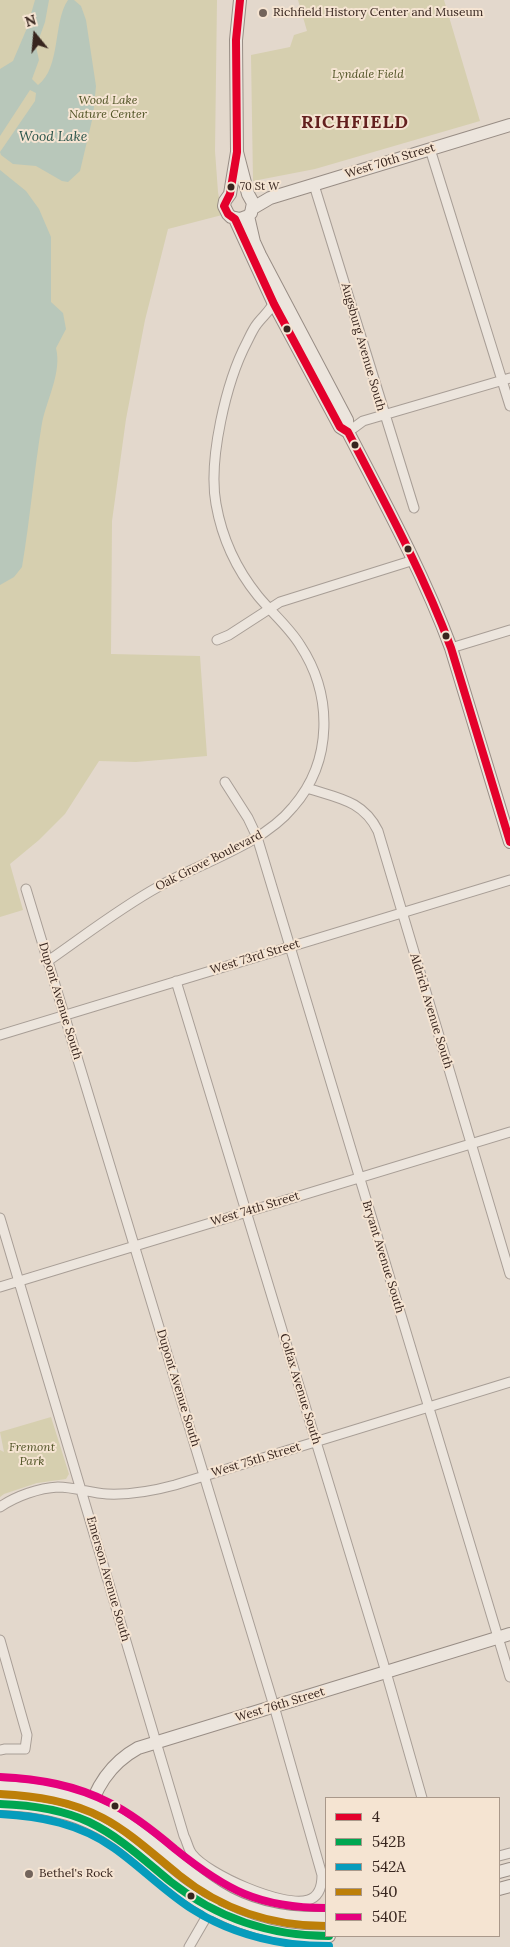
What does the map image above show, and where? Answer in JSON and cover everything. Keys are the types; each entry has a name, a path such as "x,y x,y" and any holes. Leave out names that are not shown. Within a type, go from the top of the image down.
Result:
{"street":[{"path":"231,0 236,40"},
{"path":"240,0 236,40 237,152 254,242 347,420 348,432 414,560 451,648 510,842"},
{"name":"West 70th Street","path":"230,194 239,190 247,207 270,198 430,148 510,125"},
{"path":"430,148 506,379 510,406"},
{"path":"237,152 230,194 225,201 225,210 231,217 247,207"},
{"name":"Augsburg Avenue South","path":"314,185 414,508"},
{"path":"247,207 274,304 340,427 348,432"},
{"name":"Oak Grove Boulevard","path":"48,960 159,886 257,838 293,808 308,788 316,769 323,747 325,726 323,704 318,683 300,644 244,576 231,553 222,529 216,503 215,451 236,368 255,326 274,304 278,290"},
{"path":"348,432 363,421 506,379"},
{"path":"217,640 280,602 414,560"},
{"path":"451,648 510,630"},
{"name":"Bryant Avenue South","path":"225,782 248,818 257,838 428,1408 504,1636 510,1677"},
{"name":"Aldrich Avenue South","path":"308,788 359,806 367,813 378,831 510,1274"},
{"name":"West 73rd Street","path":"0,1034 510,880"},
{"name":"Dupont Avenue South","path":"26,889 274,1706 322,1875 321,1889 308,1900 268,1897"},
{"name":"Colfax Avenue South","path":"176,981 386,1672 422,1797"},
{"name":"West 74th Street","path":"0,1287 510,1132"},
{"name":"Emerson Avenue South","path":"0,1218 184,1836 192,1854 210,1870 268,1897"},
{"name":"West 75th Street","path":"0,1507 21,1496 39,1490 58,1487 105,1494 152,1491 510,1382"},
{"name":"West 76th Street","path":"86,1821 90,1804 99,1785 116,1764 130,1753 156,1742 504,1636"},
{"path":"0,1640 27,1735 25,1749 0,1750"},
{"path":"0,1787 25,1788 57,1794 90,1804 144,1837 218,1893 274,1916 306,1919 325,1918"},
{"path":"0,1804 51,1809 100,1827 183,1891 211,1909 230,1918 285,1934 325,1936"},
{"path":"189,1947 218,1893"}],"green space":[{"name":"Wood Lake Nature Center","path":"0,0 217,0 215,151 222,215 168,229 145,320 126,419 112,521 111,654 200,656 207,756 136,762 99,761 65,814 39,840 10,864 23,910 0,917"},
{"name":"Lyndale Field","path":"298,0 444,0 480,121 315,169 253,181 251,55 290,47 294,35 307,31"},
{"name":"Fremont Park","path":"51,1417 69,1474 66,1479 37,1483 0,1497 0,1450 4,1452 0,1432"}],"water":[{"name":"Wood Lake","path":"35,0 49,0 45,22 36,47 39,60 32,79 38,85 50,68 60,20 68,0 74,0 81,6 86,20 96,86 93,116 80,171 68,182 62,181 36,166 13,164 1,155 0,152 35,101 36,93 30,90 0,136 0,69 13,61 27,28"},
{"name":"Wood Lake","path":"0,170 26,191 39,209 51,237 51,302 63,313 66,329 56,348 56,376 42,423 22,567 14,577 0,585"}],"transit line":[{"name":"4","path":"240,0 236,40 237,152 230,194 224,206 228,214 235,219 274,304 340,427 348,432 403,538 428,593 451,648 510,842"},
{"name":"540E","path":"0,1777 29,1779 56,1784 97,1797 136,1818 211,1876 244,1894 281,1905 325,1908"},
{"name":"540","path":"0,1794 53,1800 91,1812 133,1837 195,1887 230,1906 267,1919 286,1923 325,1926"},
{"name":"542B","path":"0,1804 45,1808 89,1822 121,1842 189,1895 226,1915 286,1933 325,1936"},
{"name":"542A","path":"0,1814 45,1819 88,1833 114,1848 192,1909 224,1926 275,1941 329,1946"}],"place":[{"name":"Richfield History Center and Museum","path":"263,13"},
{"name":"70 St W","path":"231,187"},
{"name":"Bethel's Rock","path":"29,1874"}],"district":[{"name":"RICHFIELD","path":"355,123"}]}
